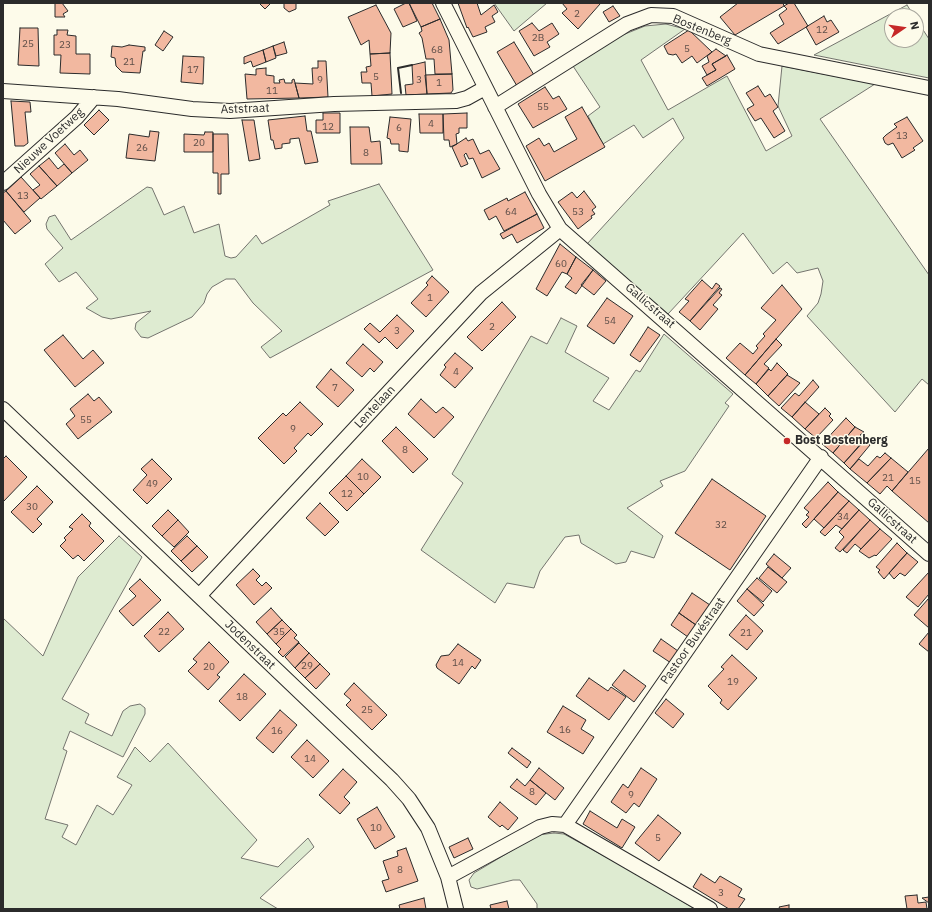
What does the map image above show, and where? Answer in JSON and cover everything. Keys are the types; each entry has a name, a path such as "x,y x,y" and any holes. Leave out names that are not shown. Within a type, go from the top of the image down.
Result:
{"street":[{"name":"Gallicstraat","path":"443,3 539,194 560,229 821,457 929,554"},
{"name":"Bostenberg","path":"495,107 627,24 651,15 673,16 759,54 929,88"},
{"name":"Aststraat","path":"3,91 94,97 192,109 230,111 334,104 456,101 467,98 485,88"},
{"name":"Nieuwe Voetweg","path":"3,183 77,117 94,97"},
{"name":"Lentelaan","path":"200,596 481,293 560,229"},
{"name":"Jodenstraat","path":"3,409 392,780 409,799 428,828 448,877 456,909"},
{"name":"Pastoor Buvéstraat","path":"565,825 821,457"},
{"path":"448,877 540,827 552,824 565,825 710,909"}],"green space":[{"path":"494,3 547,3 514,31"},
{"path":"907,5 909,8 901,8"},
{"path":"884,17 884,48 924,48 924,31 929,39 929,78 814,55"},
{"path":"666,24 685,29 641,60 668,110 727,76 766,151 792,136 778,106 782,66 875,84 820,119 929,275 929,385 922,379 895,412 807,316 818,303 821,294 823,281 818,268 797,273 787,262 773,274 743,233 668,314 587,244 684,138 673,118 643,138 634,125 603,144 588,116 600,107 573,66 620,36 645,26"},
{"path":"379,184 433,270 270,358 261,347 282,331 253,303 235,279 226,279 212,287 207,294 204,303 192,317 148,338 141,337 135,329 136,323 151,311 111,319 102,317 86,308 98,299 76,272 59,282 45,264 63,248 47,229 46,224 49,217 55,215 71,240 147,187 152,188 164,215 184,206 194,233 219,224 225,256 231,258 236,257 256,235 262,244 330,205 328,201"},
{"path":"561,318 577,326 565,352 609,378 593,401 609,410 636,370 640,372 664,334 733,394 725,403 729,406 685,471 660,481 663,486 627,508 663,536 654,558 631,551 626,562 616,564 581,543 579,535 565,537 540,571 534,588 507,583 495,603 421,550 463,483 452,474 531,336 547,344"},
{"path":"119,536 142,557 62,699 89,714 85,723 112,736 123,711 130,706 140,704 145,708 145,714 123,757 70,731 63,749 67,751 45,819 68,825 62,837 76,845 97,805 113,815 132,785 117,777 135,747 150,762 168,743 257,840 241,858 278,867 308,838 314,847 260,898 278,909 3,909 3,618 43,656 78,577"},
{"path":"554,833 564,834 635,873 695,909 537,909 537,904 520,880 513,880 477,889 471,887 469,880 474,873 538,835"}],"building":[{"path":"55,3 62,3 68,11 63,14 65,17 55,17"},
{"path":"271,3 265,9 260,4"},
{"path":"284,3 296,3 296,9 289,12 284,8"},
{"path":"409,3 417,21 403,27 394,9"},
{"path":"409,3 432,3 440,19 421,27"},
{"path":"458,3 477,3 481,15 494,5 498,12 492,16 495,22 485,27 487,32 473,37 468,27 467,28"},
{"path":"562,3 600,4 578,29 562,13 567,9"},
{"path":"738,3 783,3 784,6 735,35 720,17"},
{"path":"789,3 794,3 808,26 778,44 770,33 784,24 779,15 787,9 784,6"},
{"path":"376,5 391,33 390,53 370,54 369,40 361,45 348,17"},
{"path":"613,6 620,16 609,22 603,12"},
{"path":"824,16 827,22 831,20 839,32 816,45 806,27"},
{"path":"440,19 449,40 452,74 435,74 434,59 426,59 422,38 419,33 422,31 421,27"},
{"path":"532,23 539,31 552,23 559,34 547,42 550,47 534,56 519,31"},
{"path":"20,28 38,28 39,66 18,65"},
{"path":"57,30 68,30 67,35 76,36 76,54 90,54 90,74 60,73 61,55 54,55 54,35 57,35"},
{"path":"689,30 712,52 697,63 692,56 682,63 676,54 668,54 664,46"},
{"path":"164,31 173,37 163,51 155,45"},
{"path":"284,42 287,53 276,56 273,46"},
{"path":"514,42 534,75 517,86 497,52"},
{"path":"129,45 145,47 145,51 143,51 140,73 122,72 116,66 115,58 111,57 112,46 122,47"},
{"path":"273,46 276,58 266,62 263,50"},
{"path":"716,49 726,56 712,64 716,70 707,75 702,66 709,62 707,56"},
{"path":"263,50 266,62 253,67 251,61 244,64 244,57"},
{"path":"390,53 392,94 372,96 371,83 362,83 361,72 367,72 366,67 371,66 370,54"},
{"path":"727,55 735,69 707,86 702,78 716,70 712,64"},
{"path":"183,56 204,57 203,84 181,82"},
{"path":"318,61 326,61 328,97 299,98 295,83 313,84 312,68 318,68"},
{"path":"425,62 427,94 406,95 405,85 413,84 412,65"},
{"path":"266,68 266,75 274,76 274,83 280,83 279,80 284,79 285,83 292,83 292,80 294,79 299,98 247,99 245,74 256,75 256,69"},
{"path":"452,74 453,90 451,93 427,94 425,75"},
{"path":"758,86 765,97 770,94 778,107 773,111 785,131 774,138 761,118 755,121 747,109 754,105 746,93"},
{"path":"545,87 553,99 559,96 567,109 533,128 518,104"},
{"path":"11,101 30,102 31,112 25,112 28,143 24,146 15,146"},
{"path":"582,107 605,147 545,181 526,146 539,138 544,146 549,143 554,152 577,139 565,117"},
{"path":"99,110 109,120 94,135 84,125"},
{"path":"323,113 340,113 340,133 316,133 316,120 323,120"},
{"path":"467,113 467,128 459,128 459,133 456,134 457,144 450,147 449,140 444,140 443,114"},
{"path":"419,114 443,114 443,133 420,133"},
{"path":"305,116 307,131 311,131 318,162 305,164 299,138 290,139 290,143 282,144 282,148 275,149 273,140 271,140 268,120"},
{"path":"390,117 411,119 408,152 399,151 399,144 391,144 390,139 387,138"},
{"path":"907,117 923,141 913,148 915,150 902,158 893,143 888,145 885,143 883,138 897,127 894,124"},
{"path":"242,120 254,120 260,159 249,161"},
{"path":"350,127 369,127 371,142 380,141 382,164 351,164"},
{"path":"150,131 159,132 155,161 126,158 129,134 149,137"},
{"path":"205,132 213,132 213,152 184,152 184,134 204,135"},
{"path":"213,134 228,134 229,174 221,174 221,194 218,194 218,173 213,173"},
{"path":"466,138 468,141 473,139 480,154 489,150 500,169 482,178 473,158 469,159 466,153 464,155 468,164 461,167 452,147"},
{"path":"65,144 74,155 80,150 88,160 72,173 55,153"},
{"path":"49,158 58,169 64,164 72,173 57,186 39,166"},
{"path":"39,166 57,186 41,199 33,190 40,185 30,174"},
{"path":"21,177 40,198 24,212 6,191"},
{"path":"6,191 31,221 15,234 3,220 3,193"},
{"path":"584,191 596,207 592,210 595,214 578,229 558,202 572,192 577,198"},
{"path":"525,192 537,214 504,231 496,216 489,220 484,210 507,198 508,201"},
{"path":"537,214 544,228 517,243 512,234 503,239 500,234"},
{"path":"560,244 576,257 567,274 562,272 547,296 536,289"},
{"path":"576,257 593,270 576,294 565,287 572,278 567,274"},
{"path":"593,270 606,281 594,295 581,285"},
{"path":"432,276 449,292 426,317 411,303 428,285 426,283"},
{"path":"702,280 712,289 716,283 720,286 690,321 679,312 689,301 685,299"},
{"path":"782,285 802,309 745,375 726,358 740,343 753,354 758,348 756,346 765,336 763,334 776,320 761,308"},
{"path":"720,288 722,289 719,293 722,295 713,305 718,309 700,330 690,321"},
{"path":"607,298 633,316 614,344 587,326"},
{"path":"502,302 516,317 482,351 467,337"},
{"path":"397,315 414,331 397,349 385,337 379,343 364,329 370,323 380,332"},
{"path":"648,327 660,335 640,362 630,355"},
{"path":"63,335 83,359 93,350 104,363 75,387 44,350"},
{"path":"776,339 782,345 764,364 769,368 756,384 745,375"},
{"path":"363,344 383,362 374,372 370,368 362,377 346,363"},
{"path":"455,353 473,368 455,388 440,375 446,367 444,365"},
{"path":"777,363 788,374 768,396 756,384 769,369 771,371"},
{"path":"331,369 354,390 338,407 316,387"},
{"path":"787,375 800,383 779,406 768,396"},
{"path":"813,380 819,387 792,417 781,408 795,393 799,396"},
{"path":"88,394 94,401 99,397 112,412 78,439 66,424 75,416 70,409"},
{"path":"421,399 436,413 443,407 454,417 434,438 408,414"},
{"path":"300,402 323,424 311,436 308,433 294,448 297,451 284,464 258,438 283,413 286,416"},
{"path":"805,402 819,414 805,429 792,417"},
{"path":"825,408 831,414 829,416 833,420 816,438 805,429"},
{"path":"846,418 855,427 833,453 822,444"},
{"path":"396,427 428,459 413,473 382,441"},
{"path":"855,427 864,432 860,435 865,440 844,463 833,453"},
{"path":"864,440 870,445 850,469 844,463"},
{"path":"929,448 929,523 892,491"},
{"path":"885,453 891,458 867,483 850,469 859,459 868,466 877,456 880,458"},
{"path":"6,456 27,477 3,502 3,459"},
{"path":"891,458 908,472 892,491 887,486 880,494 867,483"},
{"path":"152,459 172,479 147,504 133,490 147,475 141,469"},
{"path":"362,459 381,477 364,494 346,476"},
{"path":"346,476 364,494 347,511 329,493"},
{"path":"712,479 766,516 730,570 675,533"},
{"path":"828,482 838,492 806,528 802,524 809,517 806,515 809,512 804,508"},
{"path":"37,486 53,502 37,519 42,524 33,533 11,512"},
{"path":"838,492 849,501 824,528 814,519"},
{"path":"849,501 859,510 842,529 836,525 825,536 820,532"},
{"path":"320,503 339,522 325,536 306,518"},
{"path":"168,510 178,520 162,536 152,526"},
{"path":"859,510 870,520 840,552 835,548 844,537 839,532"},
{"path":"82,514 91,523 89,526 104,541 84,561 78,555 73,559 60,546 66,540 64,538 73,529 69,527"},
{"path":"178,520 189,532 174,547 162,536"},
{"path":"870,520 880,529 861,549 855,544 847,553 843,550"},
{"path":"880,529 892,539 876,556 875,555 869,558 859,551"},
{"path":"187,536 197,546 181,561 171,551"},
{"path":"897,543 907,553 884,579 878,572 880,570 876,567"},
{"path":"197,546 208,557 192,572 181,561"},
{"path":"907,553 918,562 905,576 900,573 894,579 889,573"},
{"path":"774,554 791,568 782,578 766,564"},
{"path":"768,567 787,582 777,593 759,578"},
{"path":"253,569 260,576 256,580 262,586 266,582 272,588 254,605 236,585"},
{"path":"929,572 929,594 918,607 906,597"},
{"path":"757,578 772,591 763,602 747,589"},
{"path":"140,579 161,600 133,626 119,611 136,596 129,589"},
{"path":"747,589 764,605 754,616 737,601"},
{"path":"692,593 710,605 696,625 679,613"},
{"path":"929,598 929,628 914,615"},
{"path":"271,608 282,620 267,634 256,622"},
{"path":"168,612 184,629 159,652 144,636"},
{"path":"679,613 696,625 688,637 671,625"},
{"path":"746,615 763,631 747,650 729,635"},
{"path":"282,620 291,629 276,644 267,634"},
{"path":"291,629 297,635 294,638 299,642 283,657 278,652 281,649 276,644"},
{"path":"929,632 929,652 919,644"},
{"path":"661,639 678,651 671,663 653,651"},
{"path":"209,642 229,662 217,675 220,677 208,690 188,671 197,662 193,659"},
{"path":"299,643 309,653 295,668 285,657"},
{"path":"458,644 481,660 475,669 472,666 459,684 437,668 436,665 441,656 449,655"},
{"path":"309,653 320,664 305,678 295,668"},
{"path":"732,655 757,678 728,710 720,703 722,700 708,686 724,669 721,667"},
{"path":"320,664 330,674 316,689 305,678"},
{"path":"624,670 646,686 634,702 612,685"},
{"path":"244,674 266,694 240,721 219,701"},
{"path":"589,678 608,691 611,687 626,697 609,720 576,696"},
{"path":"354,683 387,715 372,730 346,705 351,700 344,694"},
{"path":"666,699 684,714 673,728 655,713"},
{"path":"563,706 586,720 581,729 594,737 583,754 547,732"},
{"path":"280,710 297,725 273,753 256,738"},
{"path":"307,740 329,761 313,778 291,757"},
{"path":"512,748 531,762 527,768 508,753"},
{"path":"539,768 564,788 555,800 530,780"},
{"path":"641,768 657,779 639,807 634,803 626,813 611,802 623,784 628,788"},
{"path":"343,769 357,782 344,797 350,803 340,814 319,795"},
{"path":"517,779 525,786 530,780 546,793 536,805 510,787"},
{"path":"500,802 518,818 508,830 502,825 500,827 488,817"},
{"path":"377,807 395,837 375,849 357,819"},
{"path":"590,811 617,828 622,819 635,827 622,848 583,824"},
{"path":"658,815 681,833 659,861 635,843"},
{"path":"468,838 473,849 454,858 449,847"},
{"path":"406,848 418,881 386,892 382,881 389,879 383,861 398,856 397,851"},
{"path":"701,874 715,883 720,876 742,889 738,896 745,899 738,909 729,909 693,887"},
{"path":"917,895 918,903 926,902 927,909 907,909 905,896"},
{"path":"929,897 929,903 922,898"},
{"path":"424,898 426,909 400,909 399,905"},
{"path":"507,901 509,909 491,909 490,905"},
{"path":"789,905 789,909 780,909 779,907"}],"wall":[{"path":"401,93 398,68 412,65"}],"place":[{"name":"Bost Bostenberg","path":"787,441"}]}
